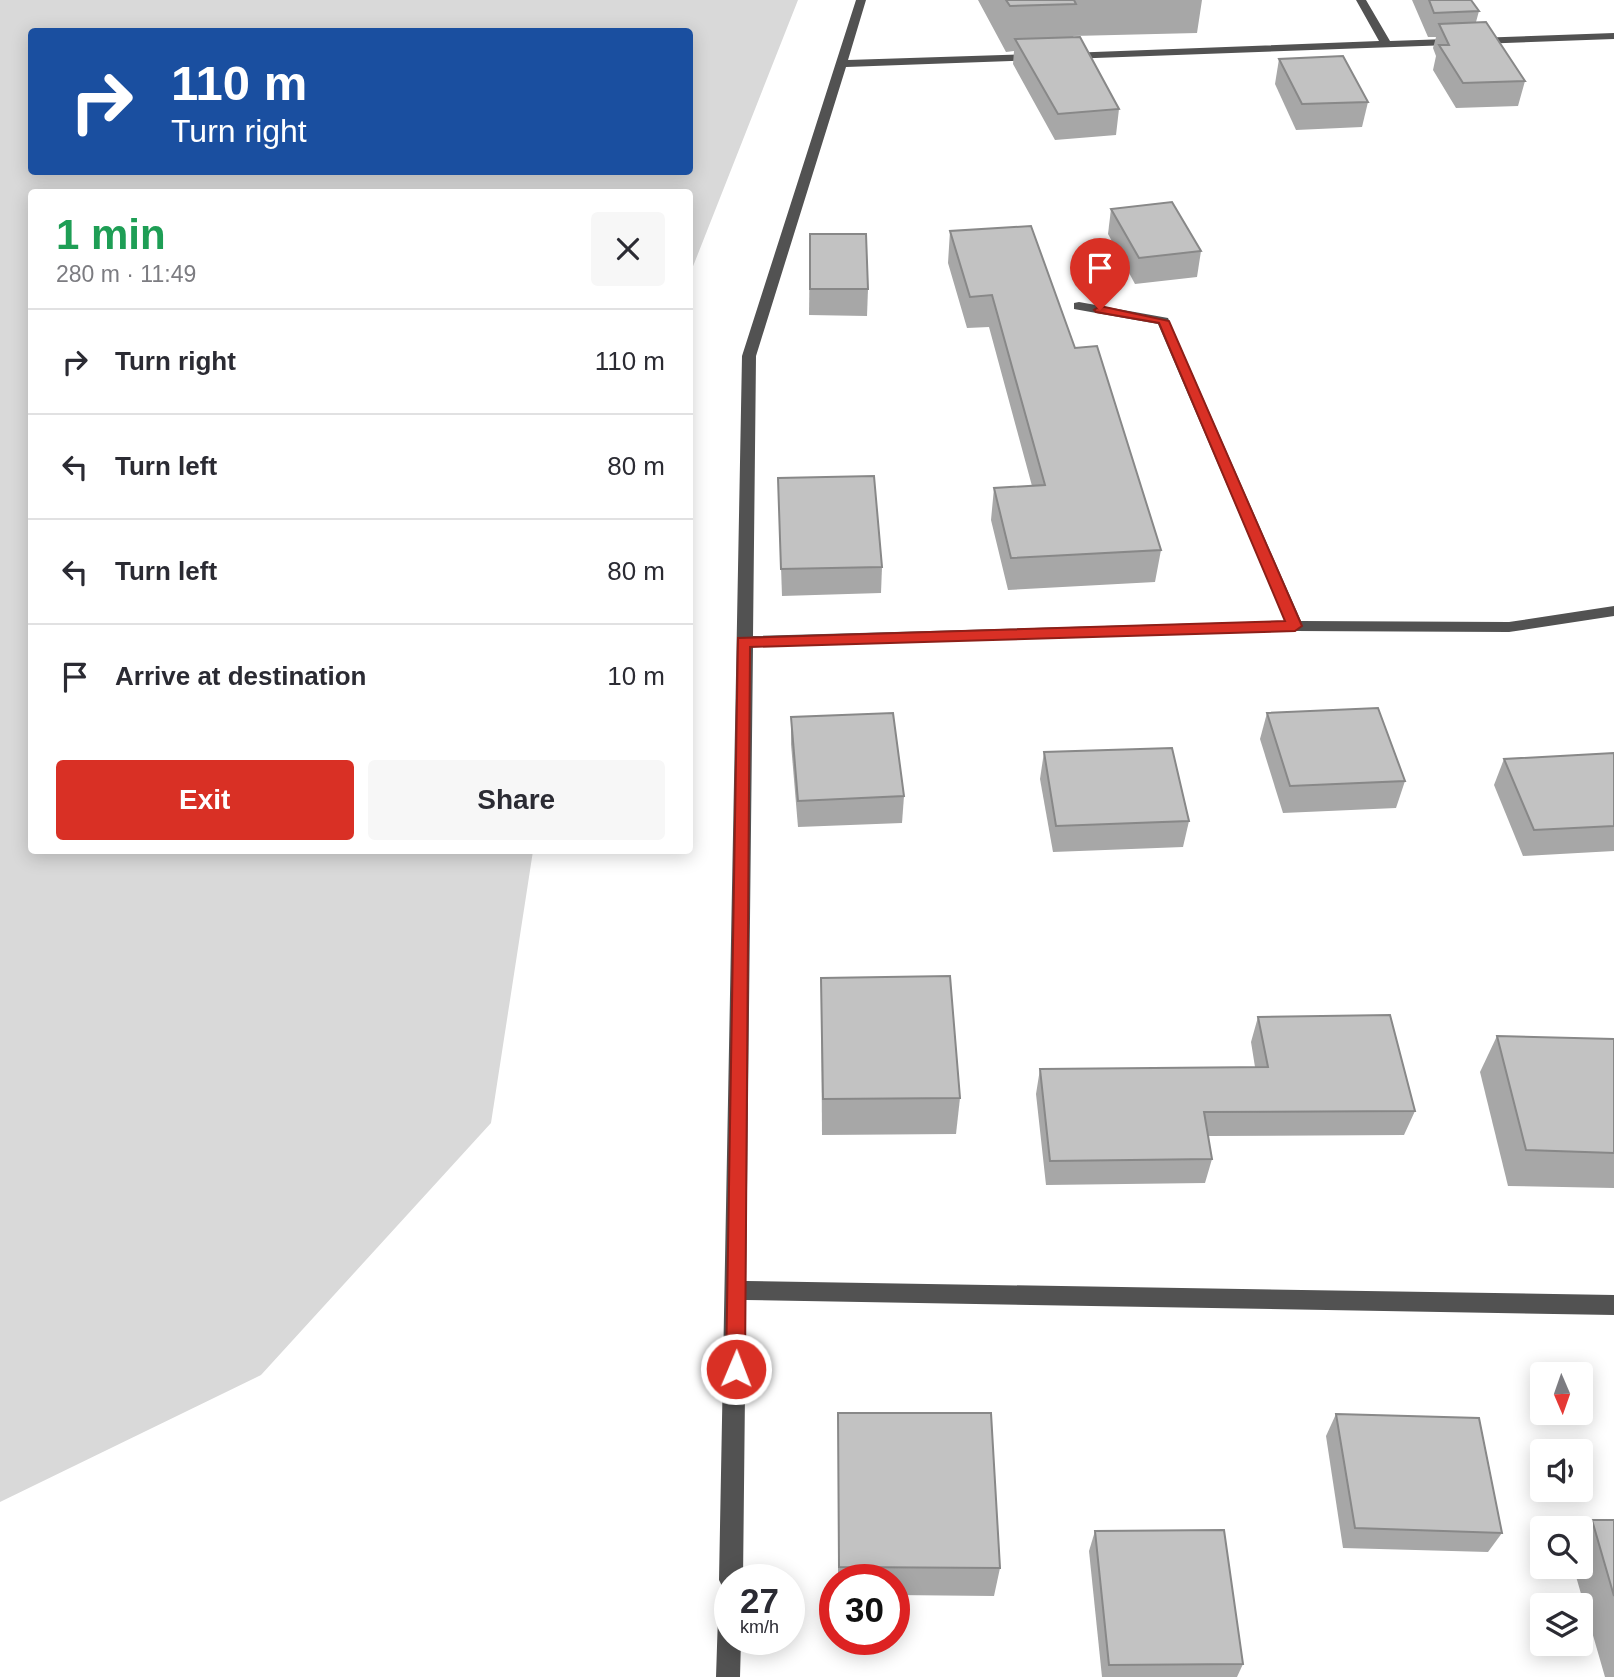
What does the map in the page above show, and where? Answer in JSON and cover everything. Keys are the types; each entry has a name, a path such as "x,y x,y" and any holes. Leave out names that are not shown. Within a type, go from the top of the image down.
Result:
{"street":[{"path":"731,1564 749,356 862,0"},
{"path":"1361,0 1386,44"},
{"path":"842,64 1614,36"},
{"path":"1079,306 1163,321 1295,626"},
{"path":"743,642 1295,626 1508,627 1614,611"},
{"path":"737,1290 1614,1304"},
{"path":"728,1677 729,1655"}],"shaded area":[{"path":"0,0 798,0 693,266 693,189 28,189 28,854 533,854 491,1123 261,1375 0,1502"}],"building":[{"path":"1006,0 1074,0 1076,4 1010,6"},
{"path":"1429,0 1471,0 1479,11 1434,13"},
{"path":"1486,22 1525,81 1463,83 1439,45 1449,45 1439,24"},
{"path":"1080,37 1119,109 1058,114 1015,39"},
{"path":"1343,56 1368,102 1302,104 1279,59"},
{"path":"1172,202 1201,251 1139,258 1111,209"},
{"path":"1031,226 1075,348 1097,346 1161,550 1011,558 994,488 1045,485 992,295 970,297 950,231"},
{"path":"810,234 866,234 868,289 810,289"},
{"path":"874,476 882,567 781,569 778,478"},
{"path":"1378,708 1405,781 1290,786 1267,713"},
{"path":"893,713 904,796 798,801 791,717"},
{"path":"1172,748 1189,821 1056,826 1044,752"},
{"path":"1614,753 1614,826 1534,830 1504,759"},
{"path":"950,976 960,1098 823,1099 821,978"},
{"path":"1390,1015 1415,1111 1204,1112 1212,1159 1050,1161 1040,1069 1268,1067 1258,1017"},
{"path":"1497,1036 1614,1039 1614,1153 1526,1150"},
{"path":"838,1413 991,1413 1000,1568 839,1564"},
{"path":"1336,1414 1479,1418 1502,1533 1355,1528"},
{"path":"1593,1520 1614,1520 1614,1596 1593,1523"},
{"path":"1224,1530 1243,1664 1109,1665 1095,1531"}],"route":[{"path":"736,1369 743,642 1295,626 1163,321 1100,310"}]}
